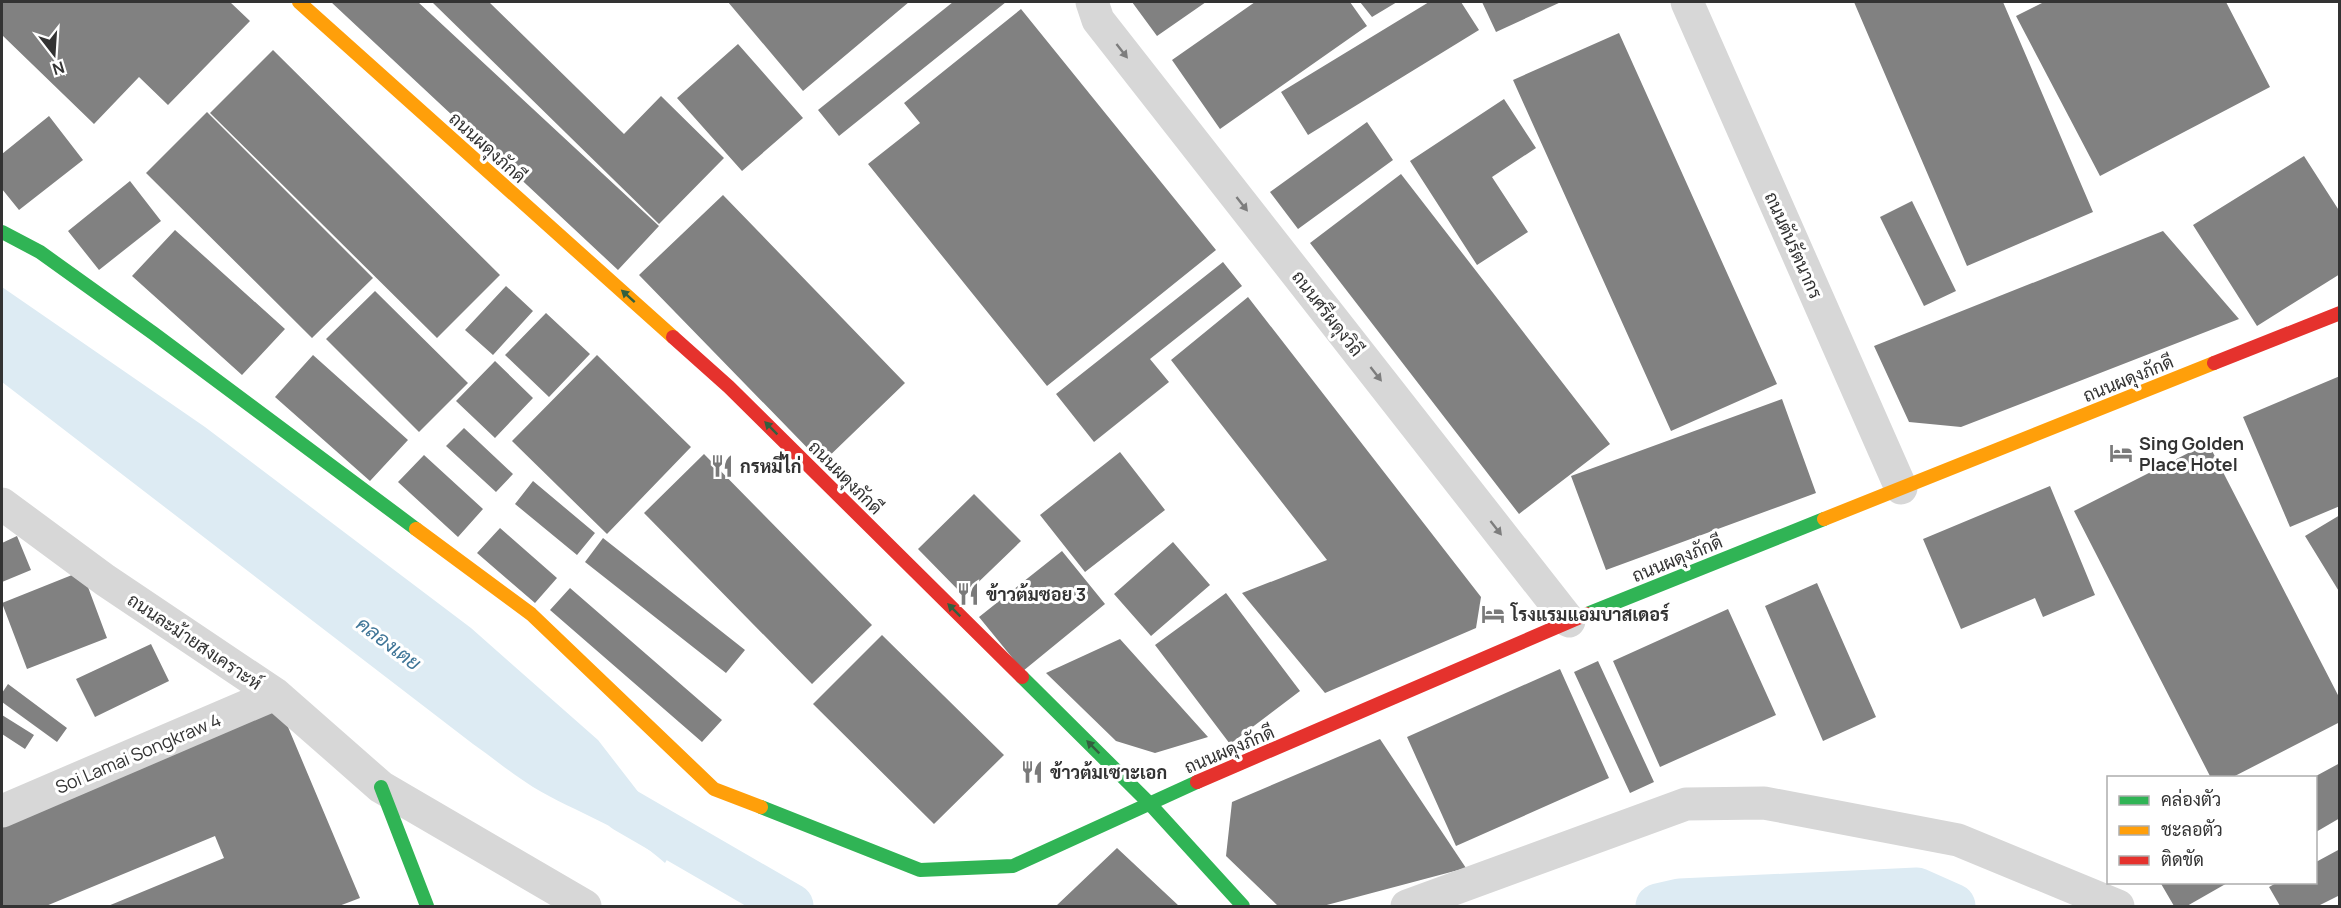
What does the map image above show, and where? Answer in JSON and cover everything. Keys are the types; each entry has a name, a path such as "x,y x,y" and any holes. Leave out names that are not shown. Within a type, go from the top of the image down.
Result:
{"street":[{"name":"ถนนผดุงภักดี","path":"298,2 729,387 1149,803 1569,621 2340,313"},
{"name":"ถนนศรีผดุงวิถี","path":"1092,2 1098,20 1569,621"},
{"name":"ถนนตันรัตนากร","path":"1687,2 1901,488"},
{"path":"2,232 40,252 153,333 531,614 714,789 920,870 1013,866 1149,803 1244,906"},
{"name":"ถนนละม้ายสงเคราะห์","path":"7,515 275,694 381,787 585,906"},
{"name":"Soi Lamai Songkraw 4","path":"2,811 275,694"},
{"name":"ถนนละม้ายสงเคราะห์","path":"381,787 427,906"},
{"path":"1407,906 1686,804 1764,803 1958,840 2118,906"}],"water":[{"path":"2,287 205,427 471,628 598,740 646,802 686,828 665,863 618,830 549,796 510,771 2,382"}],"building":[{"path":"2,2 230,2 250,21 168,105 139,77 94,124 2,35"},
{"path":"331,2 418,2 659,226 618,270"},
{"path":"432,2 489,2 624,134 661,96 724,158 659,224"},
{"path":"728,2 909,2 803,91"},
{"path":"953,2 1006,2 839,136 818,110"},
{"path":"1132,2 1206,2 1157,36"},
{"path":"1255,2 1350,2 1367,26 1220,129 1172,60"},
{"path":"1360,2 1397,2 1372,17"},
{"path":"1429,2 1461,2 1479,30 1308,135 1281,92"},
{"path":"1482,2 1561,2 1496,32"},
{"path":"1854,2 2003,2 2093,212 1967,266"},
{"path":"2044,2 2226,2 2270,87 2100,176 2016,16"},
{"path":"1021,9 1216,250 1047,386 868,164 920,123 904,103"},
{"path":"1619,33 1777,384 1671,431 1513,80"},
{"path":"738,44 803,118 742,171 677,98"},
{"path":"273,50 500,275 437,338 210,113"},
{"path":"1504,99 1536,148 1492,177 1528,232 1477,265 1410,161"},
{"path":"207,112 373,278 312,338 146,173"},
{"path":"49,116 83,160 19,210 2,189 2,154"},
{"path":"1367,122 1393,160 1298,229 1270,192"},
{"path":"2304,156 2340,212 2340,274 2257,326 2193,225"},
{"path":"1401,174 1610,444 1519,514 1310,243"},
{"path":"130,181 161,221 99,270 68,231"},
{"path":"723,195 905,383 822,463 639,275"},
{"path":"1912,201 1956,291 1924,306 1880,217"},
{"path":"175,230 285,329 242,375 132,276"},
{"path":"2163,231 2239,319 1961,427 1909,422 1874,346"},
{"path":"1223,262 1242,286 1150,359 1169,382 1094,442 1056,394"},
{"path":"506,286 533,311 493,355 465,330"},
{"path":"375,291 468,383 419,432 326,339"},
{"path":"1248,297 1481,597 1476,628 1325,693 1242,593 1327,560 1171,360"},
{"path":"546,313 590,354 549,397 505,355"},
{"path":"313,355 408,440 370,481 275,397"},
{"path":"597,355 691,447 607,534 512,441"},
{"path":"495,361 533,398 495,438 456,401"},
{"path":"2340,376 2340,506 2290,527 2243,417"},
{"path":"1782,399 1816,493 1606,570 1571,476"},
{"path":"464,428 513,474 496,492 446,446"},
{"path":"2208,443 2340,699 2340,722 2235,776 2210,776 2074,511"},
{"path":"1120,452 1165,510 1085,572 1040,515"},
{"path":"704,454 872,625 812,684 644,513"},
{"path":"424,455 483,509 458,537 398,482"},
{"path":"533,481 595,533 577,555 515,504"},
{"path":"2050,486 2095,595 2043,617 2035,598 1961,629 1923,539"},
{"path":"974,494 1021,541 964,596 918,549"},
{"path":"2340,515 2340,593 2305,536"},
{"path":"500,528 557,578 535,603 477,553"},
{"path":"17,536 31,570 2,582 2,543"},
{"path":"603,538 745,650 726,673 585,562"},
{"path":"1173,542 1210,585 1151,636 1114,594"},
{"path":"1062,551 1105,604 1023,671 979,617"},
{"path":"82,571 107,638 27,669 2,603"},
{"path":"1817,583 1876,717 1823,741 1765,606"},
{"path":"570,588 722,720 702,742 550,610"},
{"path":"1226,593 1300,691 1230,744 1155,645"},
{"path":"1728,609 1776,715 1660,767 1613,661"},
{"path":"882,635 1004,755 934,824 813,704"},
{"path":"1120,639 1208,737 1155,753 1116,741 1046,673"},
{"path":"151,644 169,681 95,717 76,679"},
{"path":"1598,661 1654,782 1630,793 1574,672"},
{"path":"1560,669 1609,778 1456,846 1407,737"},
{"path":"8,684 67,728 57,742 2,702 2,693"},
{"path":"280,708 360,898 339,906 108,906 224,858 215,836 46,906 2,906 2,824"},
{"path":"2,715 34,735 25,749 2,734"},
{"path":"1380,739 1466,868 1323,906 1278,906 1226,856 1232,802"},
{"path":"2340,763 2340,818 2317,831 2317,776"},
{"path":"1117,848 1179,906 1056,906"},
{"path":"2340,849 2340,895 2318,906 2280,906 2269,887 2274,884 2317,884 2317,861"},
{"path":"2161,884 2226,884 2187,906 2174,906"}],"waterway":[{"name":"คลองเตย","path":"625,810 791,906"},
{"name":"คลองเตย","path":"1658,906 1680,901 1917,890 1953,906"}],"traffic: fast":[{"path":"2,232 40,252 153,333 416,529"},
{"path":"1587,614 1824,519"},
{"path":"1022,677 1149,803 1243,906"},
{"path":"761,807 920,870 1013,866 1197,782"},
{"path":"381,787 427,906"}],"traffic: slow":[{"path":"299,2 673,337"},
{"path":"1824,519 2214,363"},
{"path":"416,529 531,614 714,789 761,807"}],"traffic: jam":[{"path":"2214,363 2340,313"},
{"path":"673,337 729,387 1022,677"},
{"path":"1197,782 1587,614"}],"place":[{"name":"Sing Golden Place Hotel","path":"2121,453"},
{"name":"กรหมี่ไก่","path":"722,466"},
{"name":"ข้าวต้มซอย 3","path":"968,594"},
{"name":"โรงแรมแอมบาสเดอร์","path":"1493,614"},
{"name":"ข้าวต้มเซาะเอก","path":"1032,772"}]}
